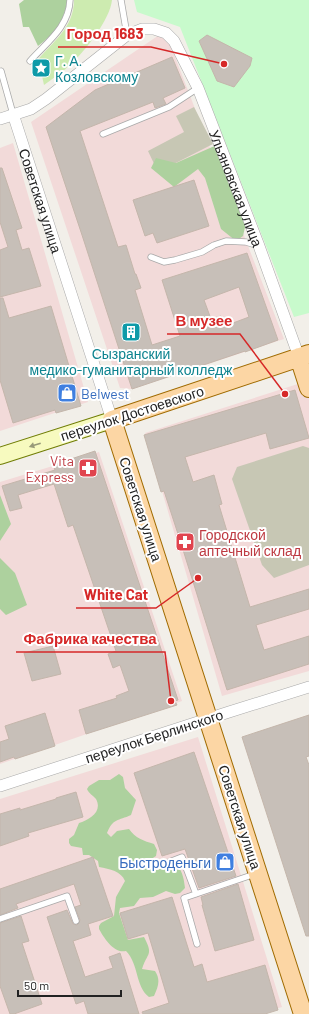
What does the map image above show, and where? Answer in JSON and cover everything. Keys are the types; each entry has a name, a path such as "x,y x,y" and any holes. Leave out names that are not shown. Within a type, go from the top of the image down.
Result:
{"main road":[{"name":"переулок Достоевского","path":"112,420 304,355"},
{"name":"Ульяновская улица","path":"304,355 309,388"},
{"name":"Советская улица","path":"112,420 303,1014"}],"street":[{"name":"Ульяновская улица","path":"127,35 142,29 154,29 166,33 174,41 198,88 259,246 304,355"},
{"path":"0,119 31,109 46,99 127,35"},
{"name":"Советская улица","path":"13,114 112,420"},
{"name":"переулок Достоевского","path":"0,456 112,420"},
{"name":"переулок Берлинского","path":"0,786 309,687"}],"lane":[{"path":"30,61 60,29 66,19 70,0"},
{"path":"121,0 127,35"},
{"name":"Советская улица","path":"1,71 13,114"},
{"path":"103,134 169,107 198,88"},
{"path":"151,257 164,262 175,260 202,252 226,240 246,242 259,246"},
{"path":"169,862 182,857 196,894"},
{"path":"197,944 184,898 257,873"},
{"path":"0,919 67,896 76,921"}],"shaded area":[{"path":"165,31 284,339 132,389 120,388 31,122"},
{"path":"194,107 213,144 158,172 148,151 184,132 176,116"},
{"path":"13,143 88,402 0,431 0,148"},
{"path":"304,382 309,396 309,671 222,696 145,433"},
{"path":"303,446 309,448 309,565 274,578 262,565 232,479 237,467"},
{"path":"99,452 182,701 0,764 0,482"},
{"path":"198,737 282,1007 259,1014 0,1014 0,799"}],"green space":[{"path":"24,0 67,0 64,14 58,26 49,37 38,46 29,27 23,27 19,4"},
{"path":"74,0 112,0 107,17 90,43 68,67 44,85 42,76 46,72 42,61 37,61 62,34 67,26 73,10"},
{"path":"134,0 309,0 309,313 294,317 180,27 137,12"},
{"path":"219,144 246,223 243,236 236,241 221,229 205,178 198,169 174,187 151,168 156,158 176,163"},
{"path":"0,495 11,524 0,541"},
{"path":"0,558 15,573 27,605 6,615 0,609"},
{"path":"119,774 123,777 125,788 136,800 131,815 114,822 107,833 111,837 117,831 129,829 137,837 154,844 157,850 156,856 145,865 152,870 157,870 168,866 178,866 185,885 185,888 180,893 175,894 166,891 153,897 140,898 134,906 120,908 119,913 128,940 144,937 149,948 149,954 142,969 155,971 158,977 158,987 154,996 149,997 141,987 130,956 126,951 117,950 114,948 99,929 101,923 114,916 116,897 125,881 118,873 99,867 98,861 89,855 83,855 82,848 71,846 69,843 69,839 74,835 79,823 91,818 98,808 96,799 87,789 89,786 99,780 110,780"}],"building":[{"path":"207,35 252,58 250,66 234,87 217,81 199,41"},
{"path":"172,57 185,88 163,98 166,104 155,108 153,102 80,131 118,247 126,245 141,288 135,290 152,345 180,336 162,280 247,253 278,340 132,389 46,127 95,90","holes":["239,287 249,317 225,326 221,316 211,319 204,300"]},
{"path":"0,168 2,168 22,228 16,230 22,250 29,248 41,286 0,297 0,250 8,247 0,222"},
{"path":"194,180 209,226 157,243 153,233 145,236 133,200"},
{"path":"0,298 3,298 9,318 51,306 81,406 56,413 55,410 13,423 0,380"},
{"path":"295,390 309,438 270,449 266,433 185,457 193,482 214,475 222,504 219,505 250,607 309,589 309,609 256,625 264,650 309,636 309,664 227,690 179,537 164,491 161,492 144,435"},
{"path":"95,451 178,700 175,701 177,705 86,734 79,710 117,698 116,696 129,691 120,665 113,668 108,654 116,651 73,525 68,527 54,484 18,495 22,508 10,511 2,486 55,470 53,465"},
{"path":"53,646 61,674 32,681 24,653"},
{"path":"45,713 55,746 15,759 14,757 0,762 0,742 9,739 5,726"},
{"path":"309,715 309,756 306,757 309,765 309,936 306,936 242,737"},
{"path":"194,752 236,876 199,888 185,849 162,856 134,773"},
{"path":"76,792 83,817 28,833 29,836 0,846 0,814 20,808 20,810"},
{"path":"93,857 113,916 88,924 91,935 73,941 85,977 113,968 109,957 120,953 139,1014 88,1014 84,1001 76,1004 47,917 67,910 73,924 77,925 79,923 80,920 75,907 81,905 74,884 16,904 18,908 0,915 0,889"},
{"path":"238,884 254,940 215,951 201,897"},
{"path":"172,897 194,967 202,964 207,982 265,965 278,1010 265,1014 143,1014 142,1012 169,1003 148,933 128,939 120,913"},
{"path":"21,916 29,941 22,943 42,1004 10,1014 0,986 0,923"}],"place":[{"name":"Город 1683","path":"224,64"},
{"name":"Г. А. Козловскому","path":"41,68"},
{"name":"Сызранский медико-гуманитарный колледж","path":"131,332"},
{"name":"Belwest","path":"67,393"},
{"name":"В музее","path":"285,394"},
{"name":"Vita Express","path":"88,468"},
{"name":"Городской аптечный склад","path":"185,542"},
{"name":"White Cat","path":"198,578"},
{"name":"Фабрика качества","path":"171,701"},
{"name":"Быстроденьги","path":"225,862"}]}
